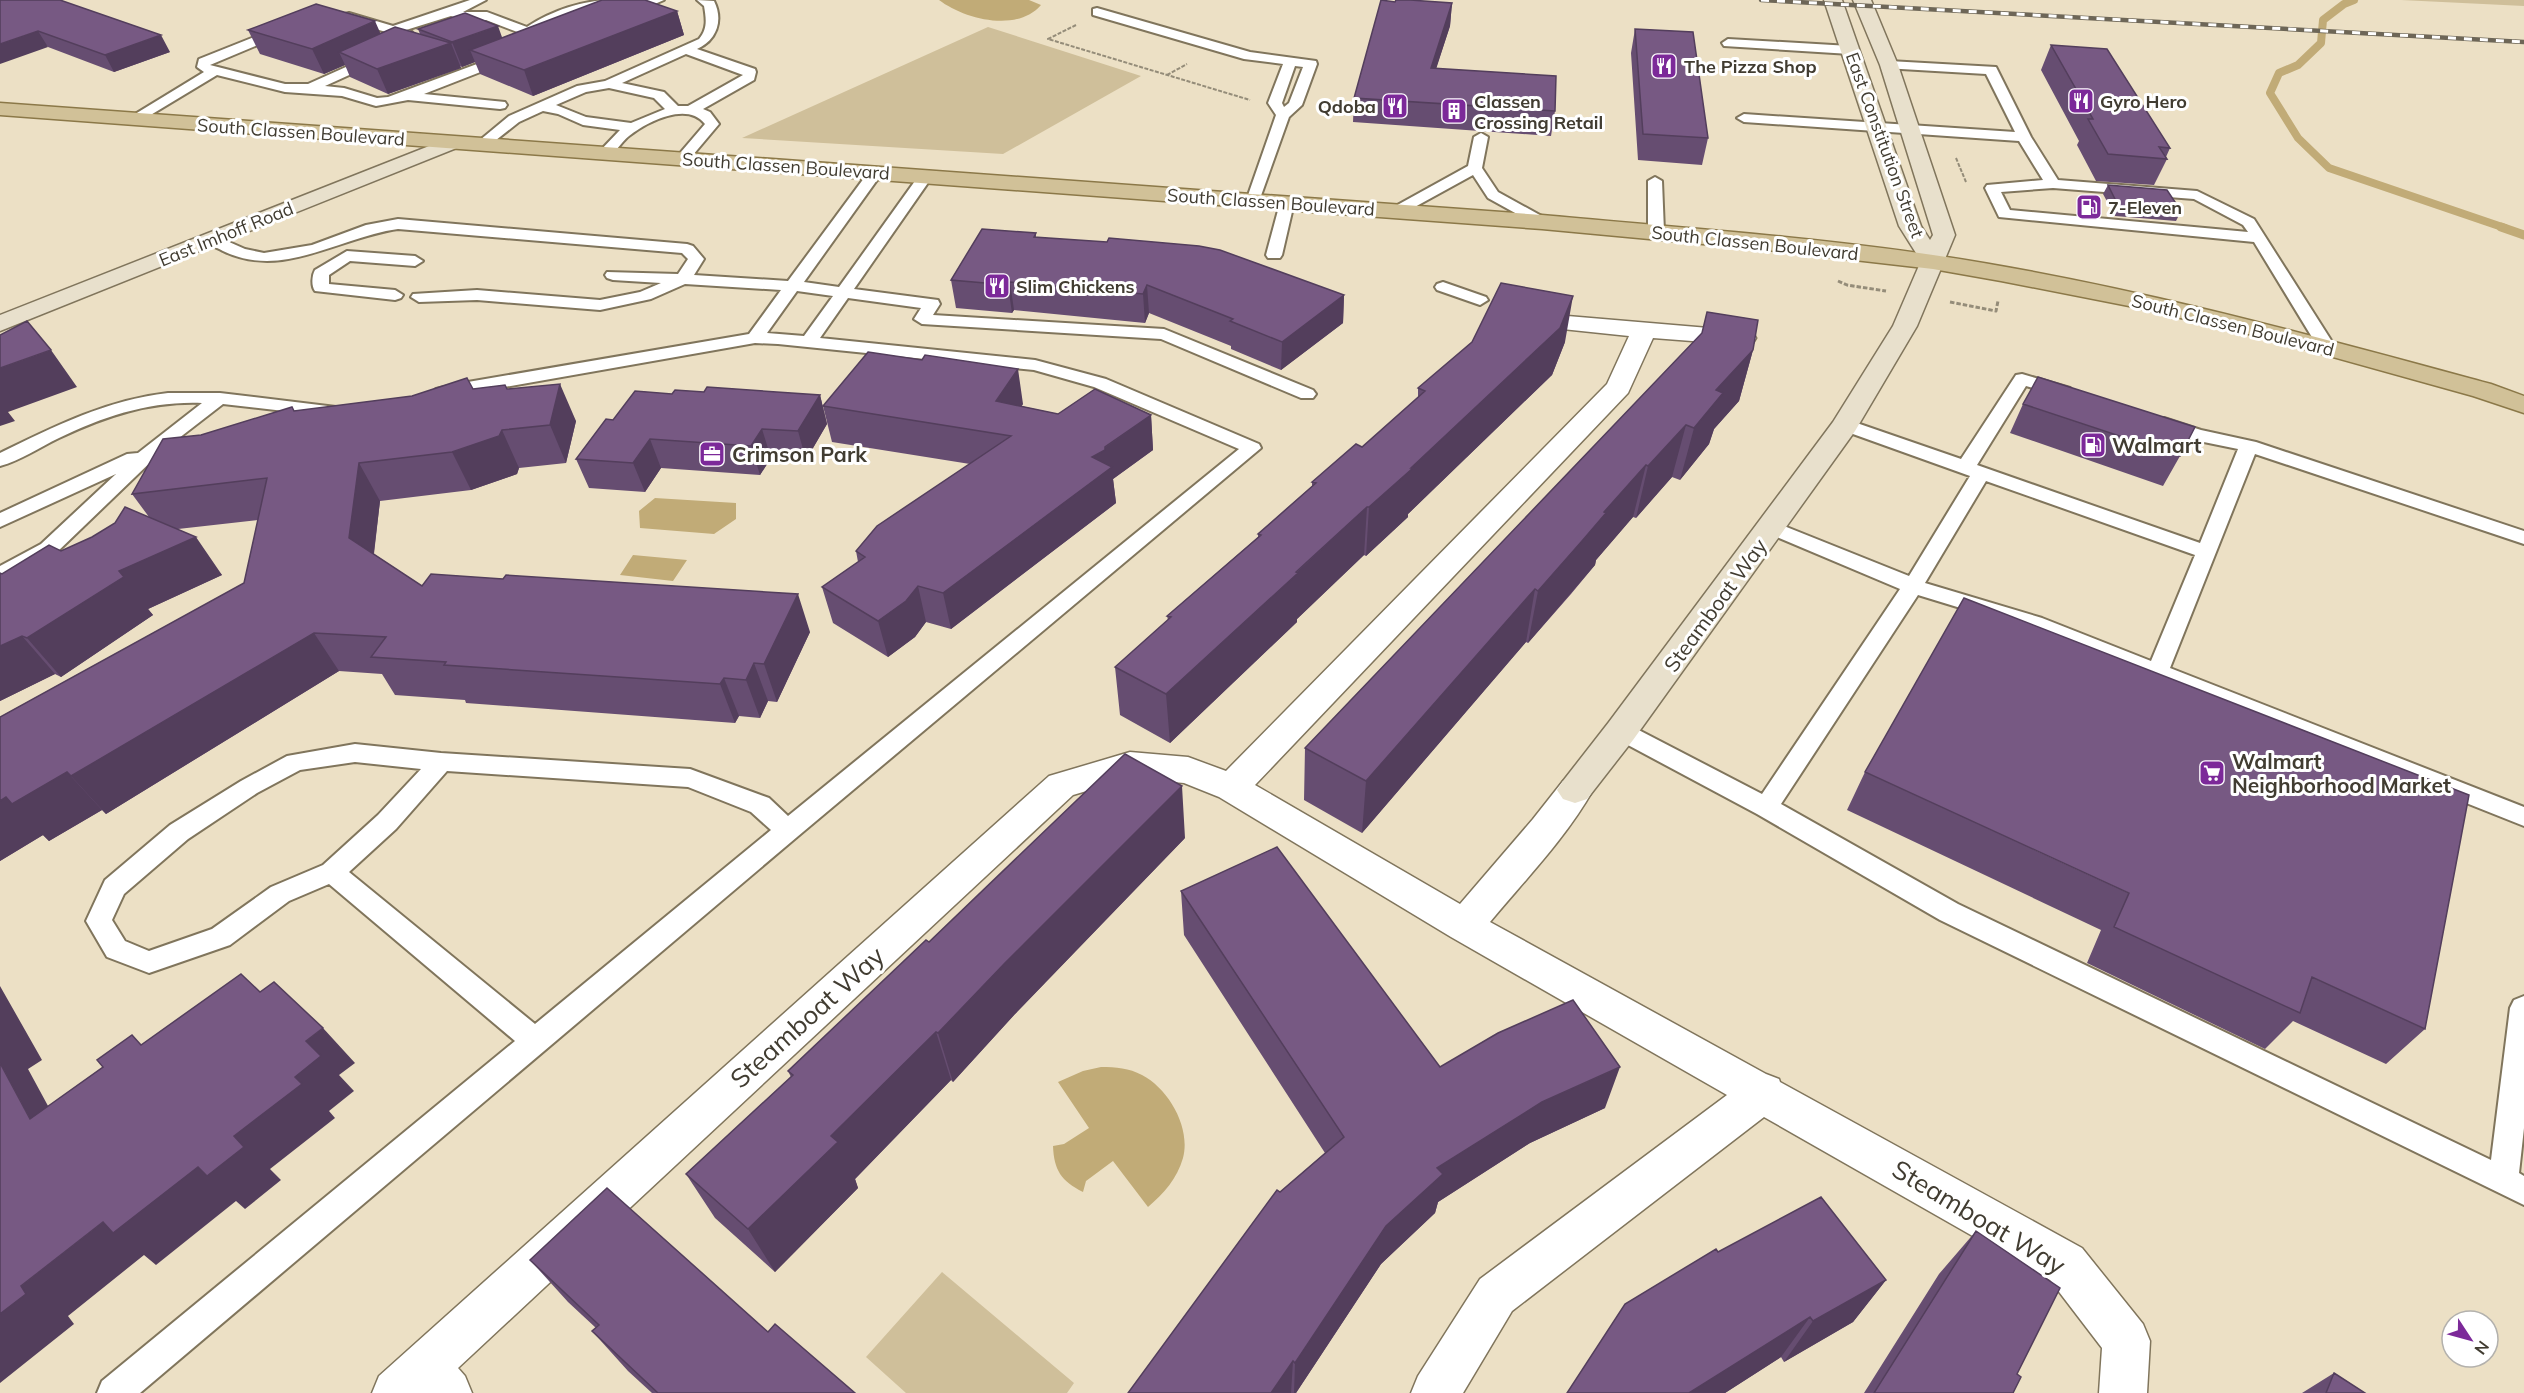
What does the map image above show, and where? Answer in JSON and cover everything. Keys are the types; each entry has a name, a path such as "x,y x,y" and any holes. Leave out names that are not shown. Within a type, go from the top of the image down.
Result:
{"main road":[{"name":"East Constitution Street","path":"1833,0 1912,231 1933,262"},
{"name":"East Constitution Street","path":"1862,0 1889,65 1944,235 1933,262"},
{"name":"South Classen Boulevard","path":"0,109 1542,222 1933,262 2134,300 2326,348 2482,390 2524,405"},
{"name":"East Imhoff Road","path":"0,324 452,143"},
{"name":"Steamboat Way","path":"1575,790 1621,732 1772,528 1845,425 1905,326 1933,262"}],"street":[{"path":"1532,320 1744,339"},
{"path":"1231,788 1619,387 1644,330"},
{"name":"Steamboat Way","path":"423,1385 1061,785 1130,765 1188,770 1231,788 1464,926 1764,1092 2066,1264 2126,1341 2123,1393"},
{"name":"Steamboat Way","path":"1464,926 1546,829 1575,790"},
{"path":"1435,1393 1496,1295 1764,1092"}],"lane":[{"path":"394,30 426,18 452,12 480,0"},
{"path":"292,26 204,62 203,67 285,88 344,92 376,102 407,96 525,50 514,47 521,36 543,22 606,0"},
{"path":"615,16 658,0"},
{"path":"481,145 514,119 582,89 609,84 703,42 711,35 713,22 710,4 704,0"},
{"path":"452,12 465,17 487,16 528,32"},
{"path":"1097,12 1249,56 1311,64 1295,105 1279,109"},
{"path":"310,88 394,49 411,38 407,34 394,30 333,15"},
{"path":"1728,43 1850,50"},
{"path":"605,153 632,127 644,120 673,110 693,109 750,77 750,72 686,50"},
{"path":"1253,201 1290,62"},
{"path":"1889,65 1992,70 2024,137 2053,184"},
{"path":"134,119 215,71"},
{"path":"609,84 659,95 673,110"},
{"path":"407,96 500,105"},
{"path":"542,107 561,110 583,121 632,127"},
{"path":"681,159 712,124 709,118 693,109"},
{"path":"1744,118 2024,137"},
{"path":"1481,137 1475,168 1492,195 1542,222"},
{"path":"1397,211 1438,191 1475,168"},
{"path":"755,338 875,173"},
{"path":"809,341 925,177"},
{"path":"1655,181 1656,232"},
{"path":"2258,238 2004,214 1992,188 2053,184 2197,195 2249,222 2326,348"},
{"path":"1274,255 1287,203"},
{"path":"212,239 240,253 264,258 315,249 371,228 398,224 687,249 696,259 683,279 645,297 600,305 477,295 420,297"},
{"path":"395,295 321,288 321,273 347,256 415,261"},
{"path":"613,275 793,286 932,304 922,319 1164,334 1307,394"},
{"path":"1443,287 1480,300"},
{"path":"114,1393 788,830 1252,448 1100,383 1035,364 809,341 755,338 462,388 430,397"},
{"path":"1766,807 1913,586 2022,378 2076,396"},
{"path":"0,460 117,408 162,399 220,398 335,412 356,411"},
{"path":"0,575 48,549 154,448 220,398"},
{"path":"2142,417 2196,435 2249,446 2524,538"},
{"path":"1845,425 2206,552"},
{"path":"2158,672 2249,446"},
{"path":"0,521 154,448"},
{"path":"1772,528 1913,586 2034,623 2524,817"},
{"path":"1621,732 1766,807 1949,912 2513,1186 2524,1008"},
{"path":"441,762 387,822 332,872 280,894 221,937 149,962 116,949 99,921 114,886 179,832 249,787 295,762 355,753 441,762 690,778 760,805 788,830"},
{"path":"332,872 535,1041"}],"path":[{"path":"1085,21 1048,39 1279,109"},
{"path":"1962,305 1996,311 1998,299"}],"shaded area":[{"path":"939,0 1029,0 1041,5 1031,14 1005,21 962,13"},
{"path":"2401,0 2524,0 2524,6"},
{"path":"988,27 1141,76 1003,154 742,138"},
{"path":"655,498 736,503 736,519 714,534 640,528 639,511"},
{"path":"633,555 687,560 673,581 620,575"},
{"path":"1101,1067 1127,1069 1152,1081 1169,1100 1181,1122 1185,1146 1180,1166 1169,1185 1148,1207 1113,1161 1086,1181 1083,1192 1069,1184 1057,1168 1053,1146 1064,1144 1089,1128 1058,1082 1083,1071"},
{"path":"942,1272 1074,1383 1067,1393 906,1393 866,1357"}],"building":[{"path":"0,0 60,0 161,35 105,55 38,31 0,44"},
{"path":"602,0 645,0 677,11 524,70 470,50"},
{"path":"1381,0 1452,3 1431,68 1556,76 1555,111 1354,98"},
{"path":"316,4 375,21 312,49 248,30"},
{"path":"465,13 498,26 452,42 418,29"},
{"path":"395,27 451,43 377,69 339,52"},
{"path":"1635,29 1693,32 1708,138 1643,134"},
{"path":"2051,45 2107,49 2170,148 2159,147 2167,159 2108,154 2088,119 2093,119"},
{"path":"2108,185 2167,190 2181,211 2119,207"},
{"path":"982,229 1036,233 1034,237 1107,242 1109,238 1199,246 1220,250 1344,295 1282,342 1230,321 1233,319 1147,285 1143,294 1010,282 1008,285 951,280"},
{"path":"1501,283 1573,296 1560,328 1411,468 1413,468 1367,507 1166,694 1115,667 1171,617 1167,616 1261,535 1258,534 1316,483 1312,482 1356,444 1362,447 1425,391 1418,388 1472,342"},
{"path":"1707,312 1758,320 1753,350 1716,390 1723,393 1694,428 1686,425 1648,466 1646,465 1538,591 1535,589 1366,781 1305,748 1702,333"},
{"path":"27,321 51,350 0,368 0,335"},
{"path":"868,352 922,360 925,355 1018,369 996,401 1058,414 1095,389 1151,415 1105,447 1105,450 1092,457 1112,467 943,593 918,586 906,601 878,621 822,587 865,557 856,551 877,526 1011,436 823,406"},
{"path":"2038,377 2195,427 2180,456 2023,404"},
{"path":"467,378 473,389 505,385 507,389 560,384 550,425 502,430 499,436 452,452 359,463 349,538 422,586 431,574 503,579 506,575 798,594 764,664 754,663 746,680 724,678 720,684 444,665 446,662 371,657 386,637 314,633 71,776 67,772 12,804 6,797 0,801 0,717 244,583 267,478 132,494 163,439 201,435 292,407 294,411 412,396"},
{"path":"707,387 820,395 798,431 762,429 751,446 650,439 633,463 576,459 606,419 613,420 635,391 672,394 675,390 704,392"},
{"path":"125,507 196,537 119,571 124,577 27,638 22,636 0,646 0,573 2,574 49,545 61,551 92,537 115,523"},
{"path":"1964,598 2469,795 2425,1029 2312,977 2300,1013 2114,927 2129,893 1865,772"},
{"path":"1125,754 1182,786 938,1033 936,1032 831,1136 838,1142 748,1229 686,1174 793,1075 788,1071 926,940 929,942"},
{"path":"1277,847 1440,1067 1498,1033 1573,1000 1620,1067 1542,1102 1437,1168 1443,1174 1386,1226 1295,1363 1293,1361 1271,1393 1128,1393 1277,1190 1280,1192 1344,1137 1181,891"},
{"path":"241,974 260,992 274,982 323,1028 306,1041 321,1056 295,1077 302,1084 234,1136 244,1147 207,1176 198,1167 113,1233 103,1222 21,1286 26,1294 0,1314 0,1063 30,1119 103,1067 97,1060 132,1035 141,1045"},
{"path":"607,1188 768,1332 775,1324 855,1393 658,1393 592,1331 599,1325 530,1260"},
{"path":"1821,1197 1886,1280 1813,1321 1810,1317 1689,1393 1567,1393 1625,1304 1716,1249 1718,1252"},
{"path":"1976,1231 2060,1288 2017,1374 2021,1377 2013,1393 1874,1393"},
{"path":"2334,1373 2365,1393 2326,1393"}],"waterway":[{"path":"2354,0 2344,4 2323,20 2321,43 2298,65 2279,73 2270,93 2298,138 2329,168 2505,228"},
{"path":"2501,227 2524,235"}],"railway":[{"path":"1761,0 2524,42"}],"place":[{"name":"The Pizza Shop","path":"1664,66"},
{"name":"Gyro Hero","path":"2081,101"},
{"name":"Qdoba","path":"1395,106"},
{"name":"Classen Crossing Retail","path":"1454,111"},
{"name":"7-Eleven","path":"2089,207"},
{"name":"Slim Chickens","path":"997,286"},
{"name":"Walmart","path":"2093,445"},
{"name":"Crimson Park","path":"712,454"},
{"name":"Walmart Neighborhood Market","path":"2212,773"}]}
